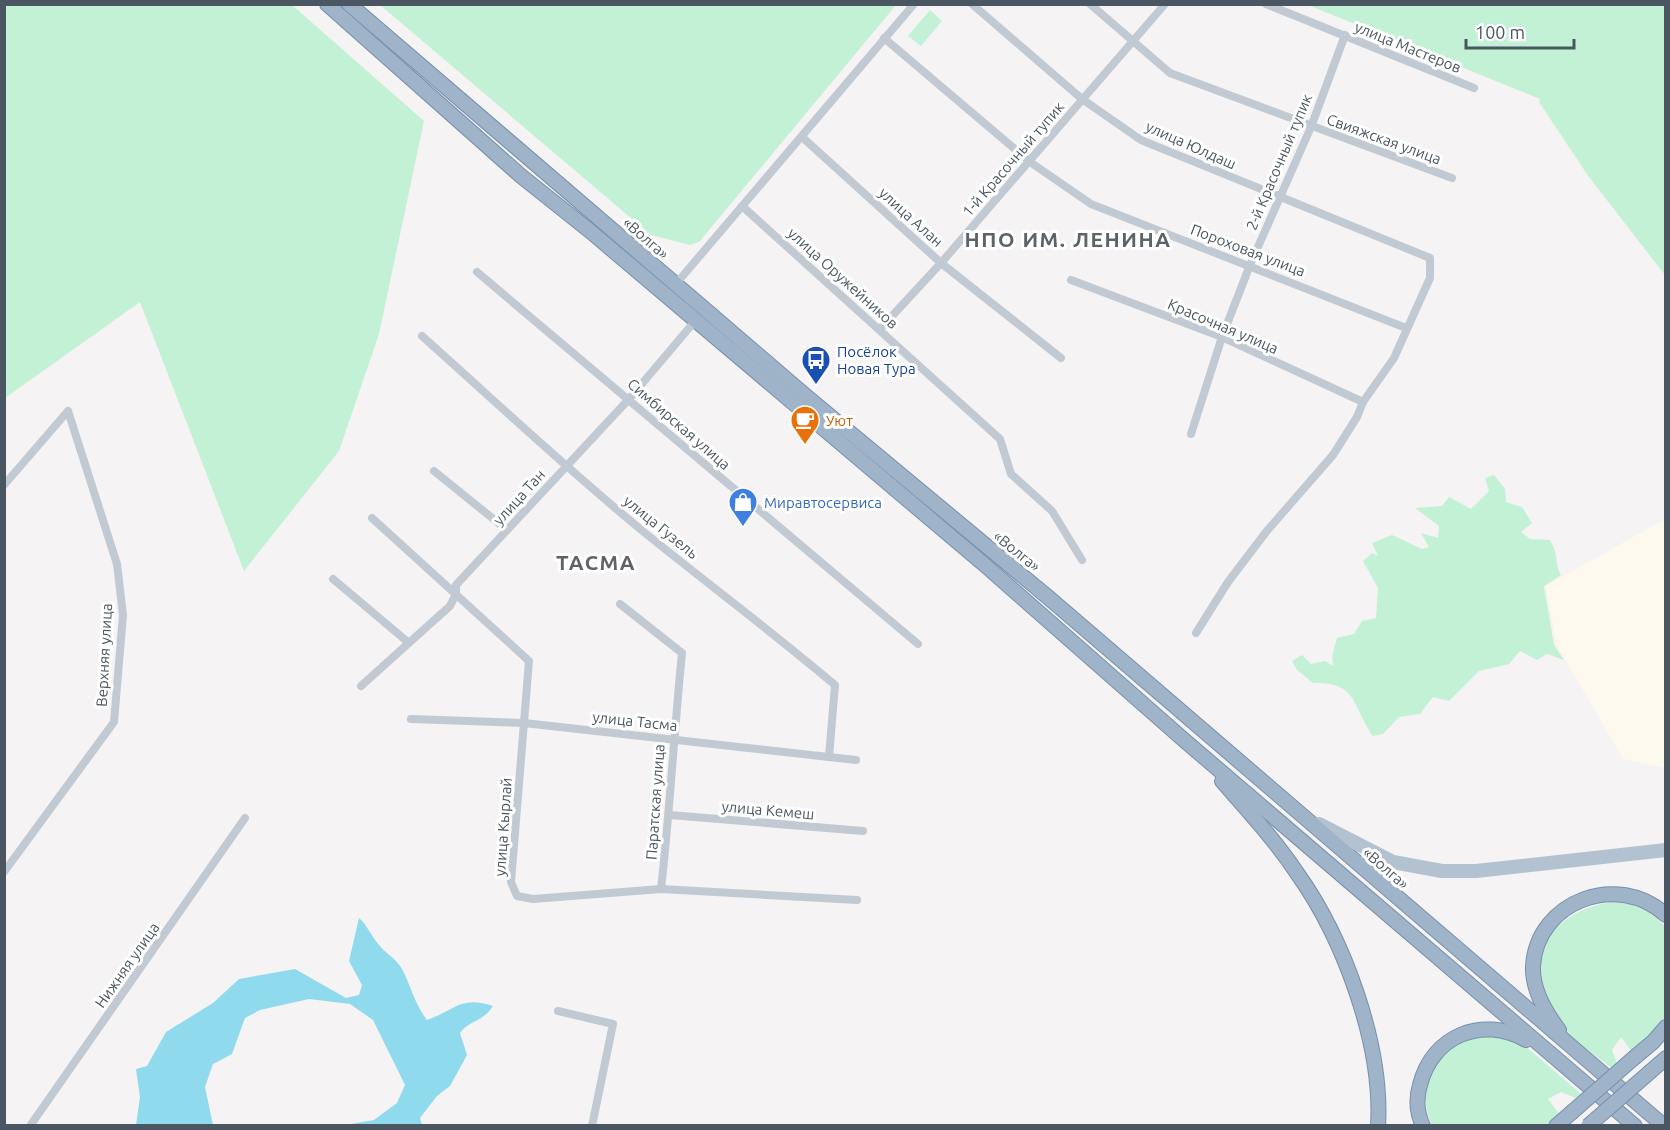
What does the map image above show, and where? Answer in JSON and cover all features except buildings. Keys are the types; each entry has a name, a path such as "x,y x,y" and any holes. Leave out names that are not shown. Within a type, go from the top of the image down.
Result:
{"highway":[{"name":"«Волга»","path":"327,4 521,176 986,566 1184,740 1635,1125"},
{"name":"«Волга»","path":"349,4 675,285 1049,598 1288,806 1664,1125"},
{"path":"1184,740 1264,830 1299,875 1343,956 1365,1018 1373,1055 1377,1085 1378,1125"},
{"path":"1569,1044 1550,1018 1535,982 1533,965 1540,941 1552,921 1570,907 1597,894 1616,892 1648,902 1665,915"},
{"path":"1556,1125 1653,1042 1665,1027"},
{"path":"1423,1125 1417,1106 1425,1066 1437,1050 1453,1038 1471,1032 1501,1029 1547,1052"},
{"path":"1588,1125 1665,1058"}],"main road":[{"path":"1288,806 1336,835 1393,862 1442,871 1476,871 1665,850"},
{"path":"1653,1042 1665,1032"}],"street":[{"path":"675,285 914,4"},
{"name":"улица Юлдаш","path":"972,4 1082,99 1141,140 1278,198 1430,258 1430,278 1406,328"},
{"name":"Свияжская улица","path":"1090,4 1170,73 1452,178"},
{"name":"1-й Красочный тупик","path":"880,329 941,263 1165,4"},
{"name":"улица Мастеров","path":"1266,4 1474,88"},
{"name":"2-й Красочный тупик","path":"1191,434 1222,337 1278,198 1311,127 1345,35"},
{"name":"Пороховая улица","path":"884,39 1029,162 1091,204 1406,328"},
{"name":"улица Алан","path":"802,137 941,263 1061,358"},
{"name":"улица Оружейников","path":"742,206 1000,439 1011,474 1052,511 1082,560"},
{"name":"Симбирская улица","path":"477,272 918,644"},
{"name":"Красочная улица","path":"1071,280 1222,337 1363,402"},
{"name":"улица Тан","path":"361,686 450,606 456,594 456,585 629,399 695,321"},
{"path":"1196,633 1228,582 1266,532 1333,455 1357,417 1363,402 1394,358 1406,328"},
{"name":"улица Гузель","path":"422,336 566,465 835,685 829,757"},
{"name":"Верхняя улица","path":"4,485 68,411 117,564 123,615 114,722 4,873"},
{"path":"434,471 507,530"},
{"path":"372,518 456,594"},
{"path":"333,579 409,643"},
{"name":"улица Кырлай","path":"456,594 529,661 511,882 517,896 533,899 660,889 857,900"},
{"name":"Паратская улица","path":"620,603 682,653 673,738 670,815 660,889"},
{"name":"улица Тасма","path":"411,719 524,723 856,760"},
{"name":"улица Кемеш","path":"670,815 863,831"},
{"name":"Нижняя улица","path":"30,1125 244,818"},
{"path":"558,1011 614,1024 592,1125"}],"shaded area":[{"path":"1665,519 1665,768 1623,759 1556,644 1546,586"}],"green space":[{"path":"5,4 292,5 424,121 379,334 339,451 244,571 140,302 5,398"},
{"path":"380,5 896,5 699,242 690,245 651,235"},
{"path":"1308,5 1665,5 1665,275 1589,177 1539,102 1540,99"},
{"path":"930,10 942,21 921,46 908,36"},
{"path":"1494,475 1505,489 1506,502 1522,507 1532,523 1521,532 1530,539 1550,540 1553,546 1561,575 1544,586 1554,645 1564,660 1547,654 1537,660 1520,651 1509,664 1479,671 1449,701 1433,697 1420,714 1399,717 1383,734 1373,736 1352,697 1346,691 1338,686 1313,683 1297,670 1292,661 1302,655 1311,664 1325,661 1333,666 1332,656 1337,638 1354,634 1362,621 1376,618 1378,588 1363,561 1372,553 1378,556 1372,543 1392,535 1422,549 1429,547 1421,533 1438,538 1439,526 1415,508 1442,506 1449,497 1471,509 1489,491 1485,478"},
{"path":"1621,901 1647,910 1665,926 1665,1022 1632,1052 1621,1037 1612,1050 1617,1063 1612,1068 1574,1038 1548,1011 1541,996 1540,962 1544,947 1562,923 1589,908"},
{"path":"1482,1035 1516,1038 1581,1094 1576,1098 1561,1092 1548,1099 1560,1115 1547,1125 1433,1126 1426,1107 1429,1075 1439,1057 1446,1050"}],"water":[{"path":"359,918 379,945 400,965 427,1020 465,1003 473,1002 493,1006 489,1012 460,1033 467,1055 450,1086 437,1096 420,1118 422,1125 345,1125 374,1120 397,1103 405,1085 373,1020 350,1004 309,999 260,1010 245,1018 232,1054 213,1064 205,1087 213,1125 136,1125 140,1097 136,1069 147,1066 166,1032 213,1003 239,979 295,969 346,998 359,995 362,985 349,961"}],"place":[{"name":"Посёлок Новая Тура","path":"816,386"},
{"name":"Уют","path":"805,446"},
{"name":"Миравтосервиса","path":"743,528"}],"district":[{"name":"НПО ИМ. ЛЕНИНА","path":"1068,239"},
{"name":"ТАСМА","path":"596,562"}]}
